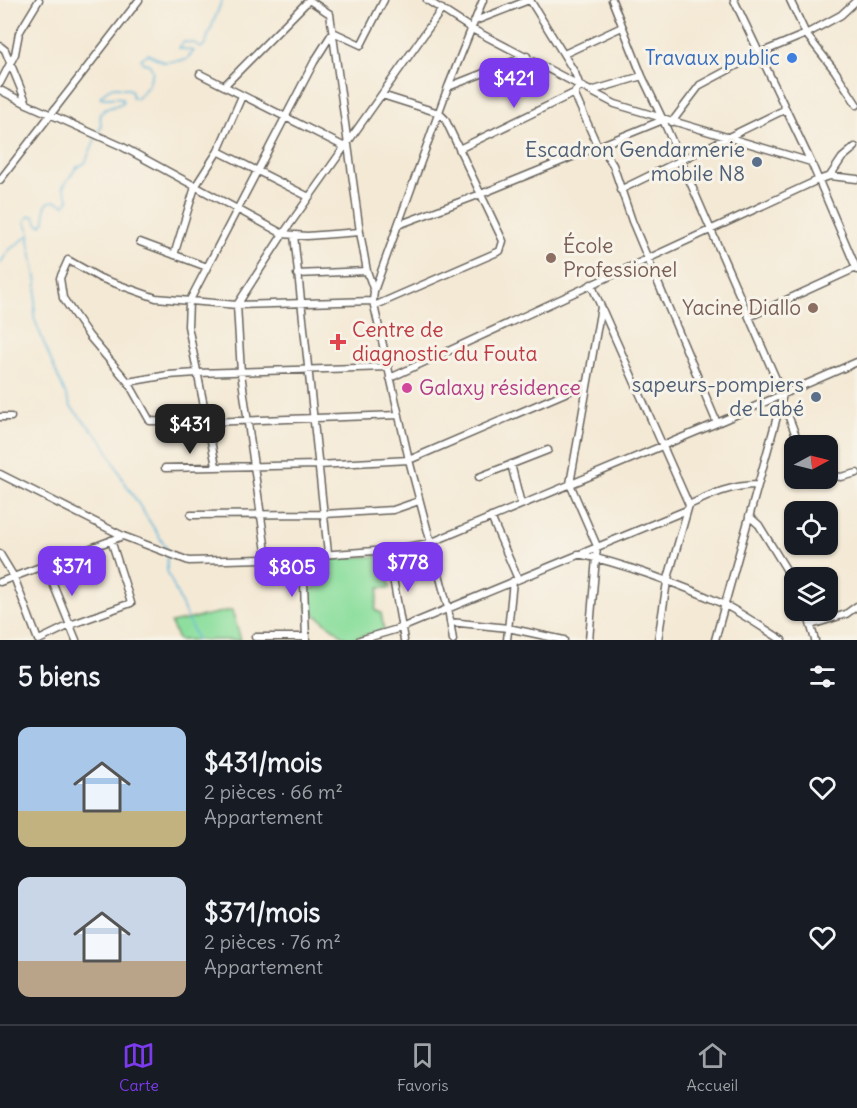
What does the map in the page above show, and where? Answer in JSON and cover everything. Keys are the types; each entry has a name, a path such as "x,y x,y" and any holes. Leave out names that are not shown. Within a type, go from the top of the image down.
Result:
{"street":[{"path":"0,83 15,54 19,33 39,0"},
{"path":"0,180 139,0"},
{"path":"224,86 309,0 330,14 346,145 367,271 374,291 374,303 390,378 453,640"},
{"path":"333,32 362,45 384,0"},
{"path":"427,0 472,29 615,104 811,162"},
{"path":"374,291 448,87 483,0"},
{"path":"475,21 529,0 575,72 580,86"},
{"path":"612,0 642,76 783,395 715,640"},
{"path":"734,0 811,162 857,269 749,317"},
{"path":"790,0 806,34 835,71 857,105"},
{"path":"672,122 700,85 760,53 806,34 841,15 848,3 857,0"},
{"path":"267,559 241,373 237,305 283,234 442,9"},
{"path":"564,54 622,27"},
{"path":"216,466 188,326 189,302 285,116 333,32"},
{"path":"0,46 5,50 27,104"},
{"path":"448,87 526,56"},
{"path":"200,74 346,145"},
{"path":"590,91 642,76"},
{"path":"459,149 574,93 580,86"},
{"path":"0,90 121,147 283,234 360,232"},
{"path":"574,93 598,147 609,158 620,190 717,423"},
{"path":"382,95 439,113 446,119 503,242 500,251 374,303 237,305 156,298 100,278 68,260 60,278 63,298 89,336 128,382 150,421 207,422 399,415"},
{"path":"174,255 195,187 218,151 242,96"},
{"path":"620,190 786,109"},
{"path":"398,225 663,120"},
{"path":"830,176 842,158 856,147"},
{"path":"218,151 309,197"},
{"path":"390,378 818,180 830,176 857,179"},
{"path":"294,235 328,553"},
{"path":"140,242 207,267"},
{"path":"297,274 367,271"},
{"path":"591,284 688,507 667,582 658,640"},
{"path":"589,640 597,546 570,484 601,307"},
{"path":"0,474 123,536 189,561 267,559 388,550 430,543 857,362"},
{"path":"128,382 196,373 388,367"},
{"path":"165,468 318,465 409,460 586,384"},
{"path":"781,405 795,435"},
{"path":"0,417 11,417"},
{"path":"478,477 548,450"},
{"path":"511,464 521,504"},
{"path":"838,477 857,473"},
{"path":"360,640 402,628 688,507 724,489 741,485 758,485"},
{"path":"191,515 324,514 393,510 419,501"},
{"path":"749,516 759,525 785,567"},
{"path":"491,517 515,580 507,640"},
{"path":"0,582 123,536"},
{"path":"0,554 14,577 39,640 70,625 131,603 111,540"},
{"path":"388,550 404,640"},
{"path":"577,554 596,558 667,582 724,604 782,640"},
{"path":"255,637 306,638 303,555"},
{"path":"45,564 76,640"},
{"path":"811,625 846,614 857,606"},
{"path":"810,621 815,640"},
{"path":"450,622 508,628 564,640"}],"green space":[{"path":"384,556 390,588 379,588 375,610 381,613 384,630 348,640 307,608 307,589 313,589 327,578 327,558"},
{"path":"232,610 241,640 178,640 171,623"}],"waterway":[{"path":"98,133 101,127 100,114 106,109 123,103 122,98 100,97 110,88 121,87 131,90 133,98 137,98 148,86 153,71 149,64 143,63 141,59 148,54 164,62 186,60 194,51 179,48 184,42 194,43 201,48 205,44 222,0"},
{"path":"96,137 85,163 76,168 63,187 68,196 67,203 65,205 55,201 49,202 45,207 45,221 42,225 38,224 34,216 29,216 25,222 30,232 29,241 37,283 34,318 71,407 104,443 122,478 167,549"},
{"path":"0,264 9,250 29,235"},
{"path":"167,554 167,571 197,640"}],"place":[{"name":"Travaux public","path":"792,58"},
{"name":"Escadron Gendarmerie mobile N8","path":"757,162"},
{"name":"École Professionel","path":"551,258"},
{"name":"Yacine Diallo","path":"813,308"},
{"name":"Centre de diagnostic du Fouta","path":"338,342"},
{"name":"Galaxy résidence","path":"407,388"},
{"name":"sapeurs-pompiers de Labé","path":"816,397"}]}
